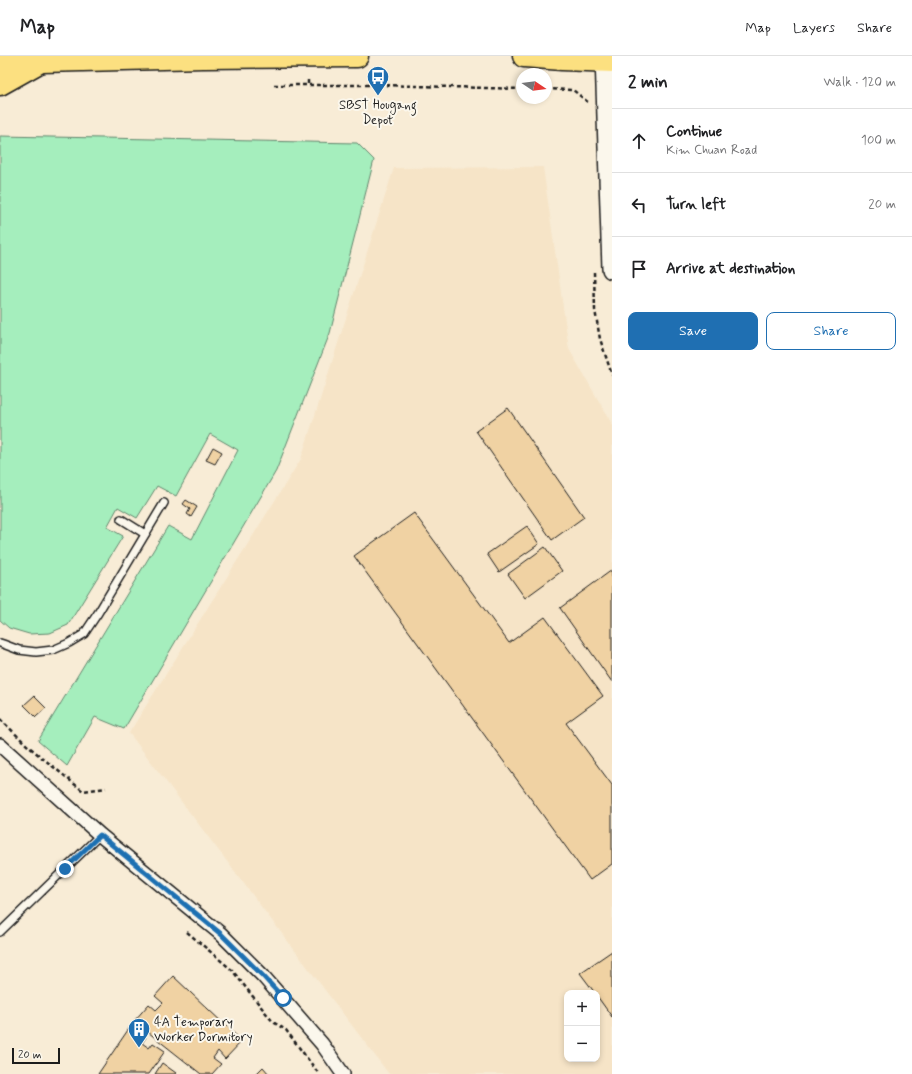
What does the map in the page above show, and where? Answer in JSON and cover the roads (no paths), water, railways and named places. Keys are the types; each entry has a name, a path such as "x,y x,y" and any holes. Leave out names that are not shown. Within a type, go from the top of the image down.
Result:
{"highway":[{"path":"0,60 42,61 357,56"},
{"path":"524,56 607,60"},
{"path":"0,84 42,61"}],"main road":[{"path":"607,60 612,269"}],"street":[{"path":"0,745 100,835 221,934 263,976 322,1044 343,1074"}],"lane":[{"path":"0,642 19,650 36,652 53,650 64,646 84,634 164,503"},
{"path":"121,520 145,534"},
{"path":"0,932 100,835"}],"place":[{"name":"SBST Hougang Depot","path":"378,96"},
{"name":"4A Temporary Worker Dormitory","path":"139,1048"}]}
